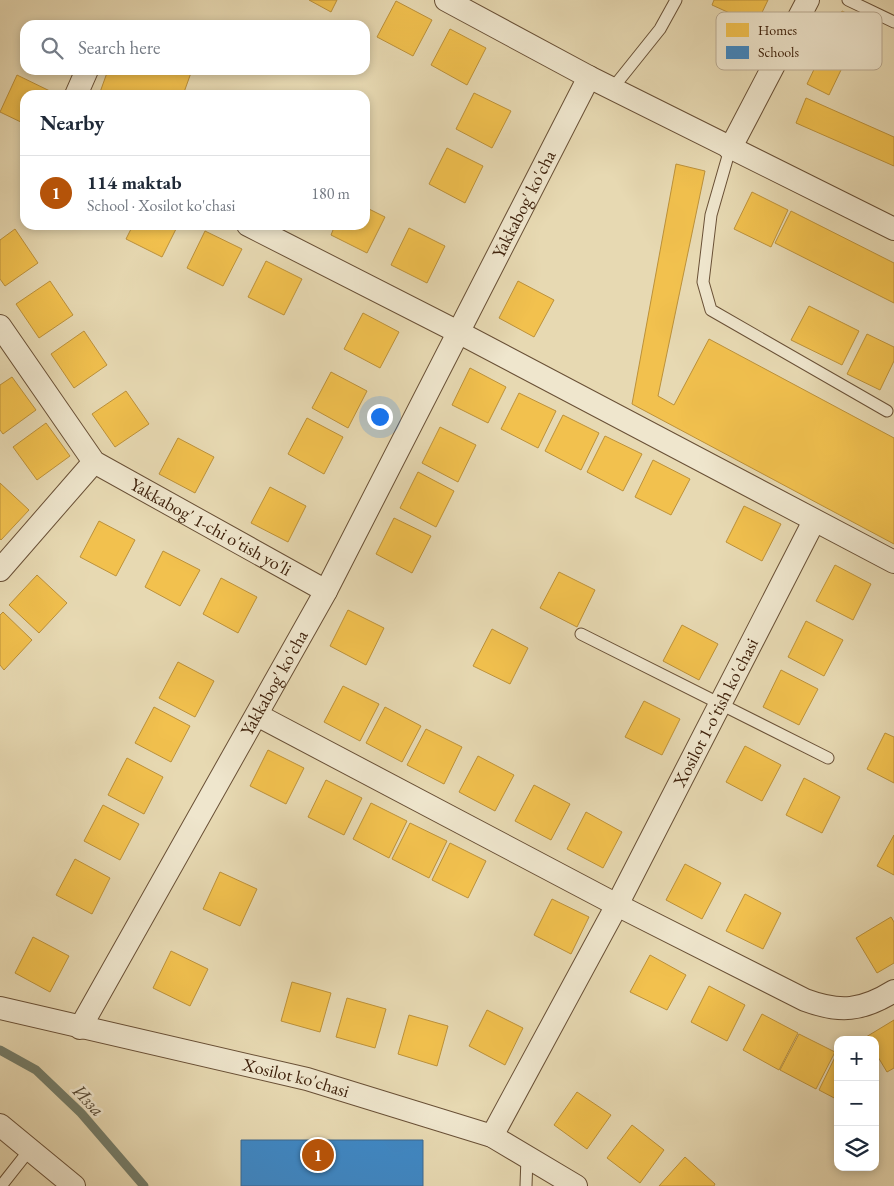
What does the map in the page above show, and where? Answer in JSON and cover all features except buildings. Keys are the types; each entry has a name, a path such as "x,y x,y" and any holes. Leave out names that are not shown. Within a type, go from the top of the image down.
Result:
{"street":[{"path":"446,0 589,77 730,149 894,229"},
{"path":"802,12 808,0"},
{"path":"730,149 771,70"},
{"path":"78,90 85,75"},
{"name":"Yakkabog' ko'cha","path":"80,1028 326,591 589,77"},
{"path":"258,230 458,332 894,562"},
{"name":"Yakkabog' 1-chi o'tish yo'li","path":"0,326 94,462 326,591"},
{"path":"0,570 94,462"},
{"name":"Xosilot 1-o'tish ko'chasi","path":"492,1136 617,905 814,521"},
{"path":"257,715 617,905 805,1000 829,1009 861,1007 894,991"},
{"name":"Xosilot ko'chasi","path":"0,1008 307,1079 492,1136 576,1186"},
{"path":"0,1125 74,1186"}],"lane":[{"path":"612,88 660,29 676,0"},
{"path":"848,0 873,12"},
{"path":"882,16 894,22"},
{"path":"730,149 711,215 703,282 711,310 888,411"},
{"path":"581,634 828,758"},
{"path":"1,1186 30,1148"},
{"path":"526,1157 526,1186"}],"waterway":[{"name":"Изза","path":"0,1050 36,1070 81,1113 144,1186"}],"place":[{"name":"114 maktab","path":"318,1155"}]}
